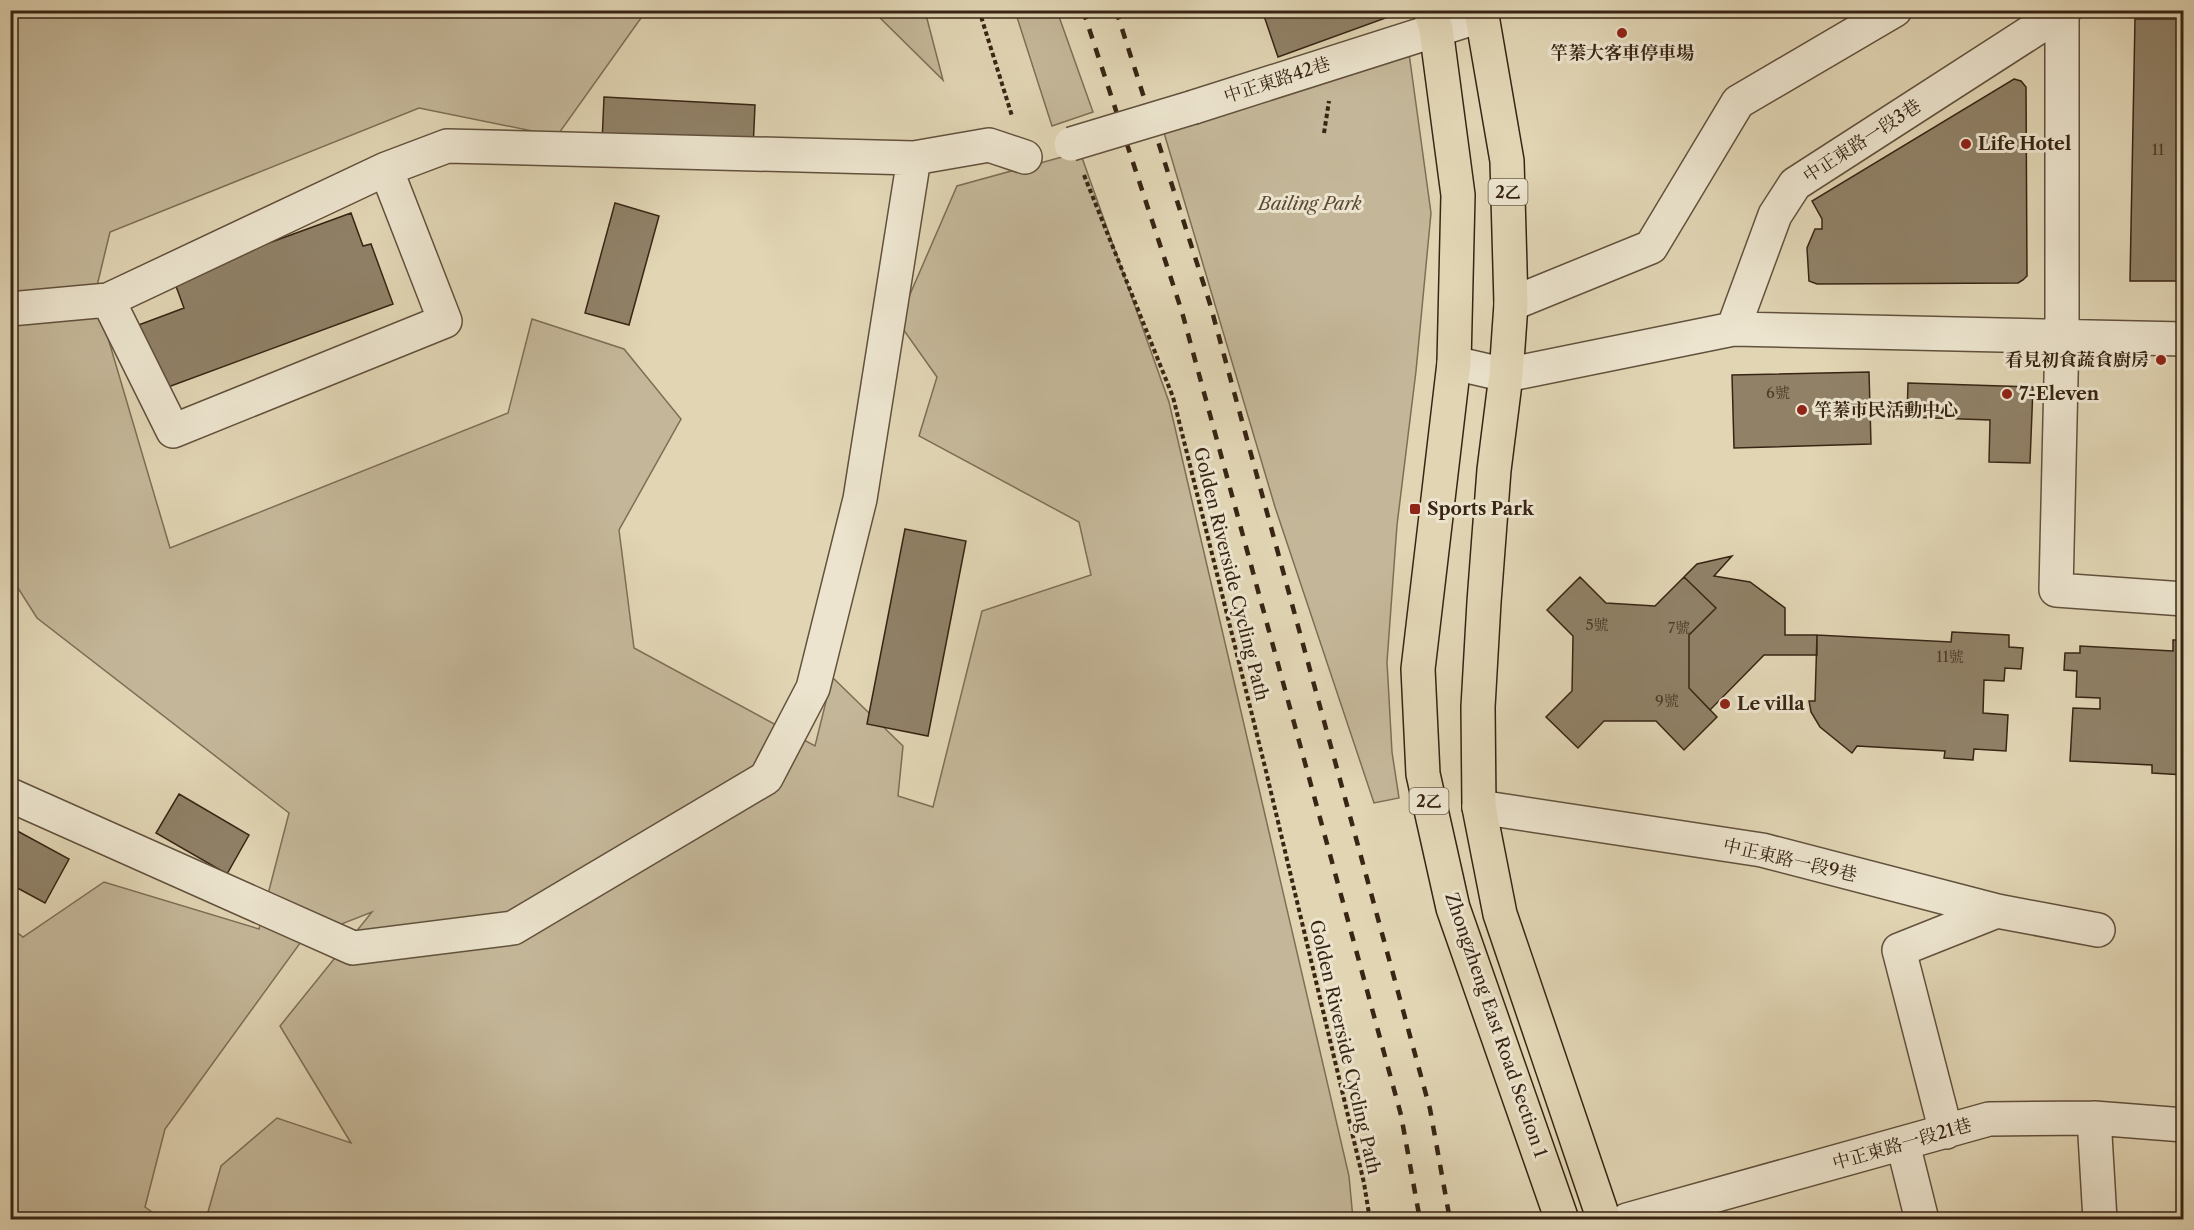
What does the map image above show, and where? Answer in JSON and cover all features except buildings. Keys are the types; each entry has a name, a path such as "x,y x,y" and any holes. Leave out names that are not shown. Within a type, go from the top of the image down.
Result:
{"main road":[{"name":"2乙","path":"1482,13 1507,161 1511,304 1506,375"},
{"name":"2乙","path":"1433,20 1458,195 1454,363"},
{"name":"Zhongzheng East Road Section 1","path":"1454,363 1418,669 1424,774 1453,908 1562,1220"},
{"name":"Zhongzheng East Road Section 1","path":"1506,375 1494,470 1484,602 1478,707 1479,807 1500,914 1604,1220"}],"street":[{"path":"1511,304 1651,248 1738,102 1895,10"},
{"name":"中正東路一段3巷","path":"1733,329 1775,214 1795,184 2063,11"},
{"name":"中正東路一段3巷","path":"2063,11 2062,336 2056,590 2184,599"},
{"name":"中正東路42巷","path":"1071,144 1194,107 1433,20 1482,13"},
{"path":"10,309 108,300 386,169 447,146 914,158 989,145 1025,157"},
{"path":"10,795 353,948 513,928 766,778 813,688 860,499 914,158"},
{"path":"108,300 172,431 445,321 386,169"},
{"path":"1454,363 1506,375 1733,329 2184,339"},
{"name":"中正東路一段9巷","path":"1479,807 1762,850 1997,911 2098,930"},
{"path":"1946,1132 1899,950 1997,911"},
{"path":"2094,1118 2100,1220"},
{"name":"中正東路一段21巷","path":"1627,1220 1989,1119 2094,1118 2184,1125"},
{"path":"1903,1144 1922,1220"}],"path":[{"path":"980,10 1025,157"},
{"name":"Golden Riverside Cycling Path","path":"1071,144 1173,398 1364,1183 1370,1220"}],"green space":[{"path":"11,11 646,11 557,136 419,108 110,232 95,294 170,548 508,413 532,319 624,349 681,419 619,530 634,648 815,746 832,677 903,746 898,796 933,807 982,611 1091,575 1079,522 919,436 937,377 898,322 957,186 1080,152 1169,402 1349,1176 1353,1219 206,1219 221,1166 277,1118 351,1143 280,1026 372,912 303,939 165,1129 145,1207 162,1219 11,1219 10,927 23,937 104,882 259,929 289,813 37,618 11,577"},
{"path":"873,11 925,11 943,80"},
{"path":"1015,11 1057,11 1093,112 1052,126"},
{"name":"Bailing Park","path":"1408,46 1431,213 1416,371 1397,525 1387,662 1392,752 1399,798 1374,803 1275,507 1162,126"}],"railway":[{"path":"1083,10 1182,312 1401,1115 1420,1220"},
{"path":"1116,10 1210,304 1430,1109 1450,1220"}],"place":[{"name":"竿蓁大客車停車場","path":"1622,33"},
{"name":"Life Hotel","path":"1966,144"},
{"name":"看見初食蔬食廚房","path":"2161,360"},
{"name":"7-Eleven","path":"2007,394"},
{"name":"竿蓁市民活動中心","path":"1802,410"},
{"name":"Sports Park","path":"1415,509"},
{"name":"Le villa","path":"1725,704"}]}
